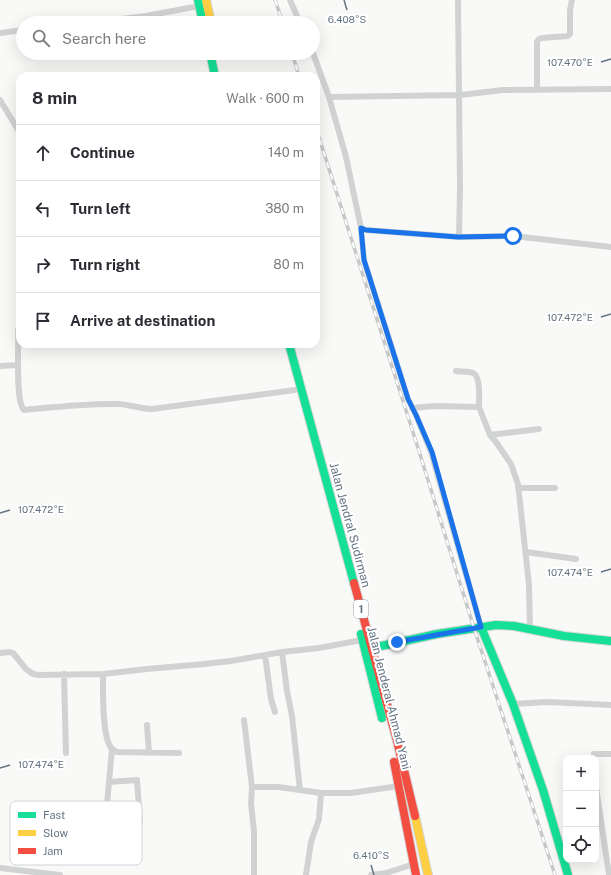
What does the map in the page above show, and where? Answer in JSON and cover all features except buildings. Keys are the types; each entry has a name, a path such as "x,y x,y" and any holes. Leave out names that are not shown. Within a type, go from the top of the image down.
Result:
{"main road":[{"path":"206,0 209,16"},
{"path":"198,3 201,16"},
{"path":"212,60 214,72"},
{"path":"219,60 221,72"},
{"name":"Jalan Jenderal Ahmad Yani","path":"283,348 395,765 416,875"},
{"name":"Jalan Jendral Sudirman","path":"290,348 372,648 418,826 428,875"},
{"path":"372,648 438,634 496,625 514,626 564,636 611,641"},
{"path":"481,627 514,704 563,847"},
{"path":"566,863 568,875"}],"street":[{"path":"290,0 297,16"},
{"path":"458,0 460,95 460,188 458,237"},
{"path":"537,89 537,42 542,38 568,36 570,34 572,0"},
{"path":"146,16 198,3"},
{"path":"0,33 16,31"},
{"path":"315,60 319,72"},
{"path":"320,74 329,97 346,157 361,228 364,260 412,408 432,452 481,627"},
{"path":"329,97 460,95 503,90 537,89 611,89"},
{"path":"0,100 16,126"},
{"path":"361,228 366,230 458,237 513,236 611,247"},
{"path":"18,348 20,403 24,410 104,404 120,404 142,409 152,409 295,390"},
{"path":"0,366 18,366"},
{"path":"456,371 473,373 476,375 478,381 479,407 490,435 512,464 515,472 526,552 529,585 530,630"},
{"path":"412,408 435,406 479,407"},
{"path":"490,435 539,429"},
{"path":"518,488 555,488"},
{"path":"526,552 576,559"},
{"path":"0,653 13,653 26,669 33,674 103,674 224,662 362,640"},
{"path":"282,652 292,716 300,790"},
{"path":"264,655 271,699 275,712"},
{"path":"64,674 66,753"},
{"path":"103,674 106,734 109,745 112,749 117,752 178,753"},
{"path":"514,704 547,702 611,705"},
{"path":"244,720 252,787 251,808 254,831 254,875"},
{"path":"147,725 149,752"},
{"path":"107,801 112,749"},
{"path":"594,755 597,753 611,754"},
{"path":"109,782 137,780 138,801"},
{"path":"252,787 278,787 321,793 351,793 399,786"},
{"path":"597,791 609,875"},
{"path":"306,875 311,842 319,819 321,793"},
{"path":"599,842 603,841"},
{"path":"371,875 386,873 414,864"},
{"path":"0,868 60,875"}],"railway":[{"path":"275,0 281,16"},
{"path":"294,60 298,72"},
{"path":"320,141 474,628 555,875"}],"traffic: fast":[{"path":"198,0 201,16"},
{"path":"212,60 214,72"},
{"path":"290,348 354,583"},
{"path":"372,648 437,634 496,625 514,626 564,636 611,641"},
{"path":"481,627 513,704 543,790 568,875"},
{"path":"361,634 382,718"}],"traffic: slow":[{"path":"206,0 209,16"},
{"path":"415,816 428,875"}],"traffic: jam":[{"path":"354,583 397,741 415,816"},
{"path":"394,762 416,875"}],"route":[{"path":"397,642 481,627 432,452 408,399 364,260 361,228 366,230 458,237 513,236"}]}
